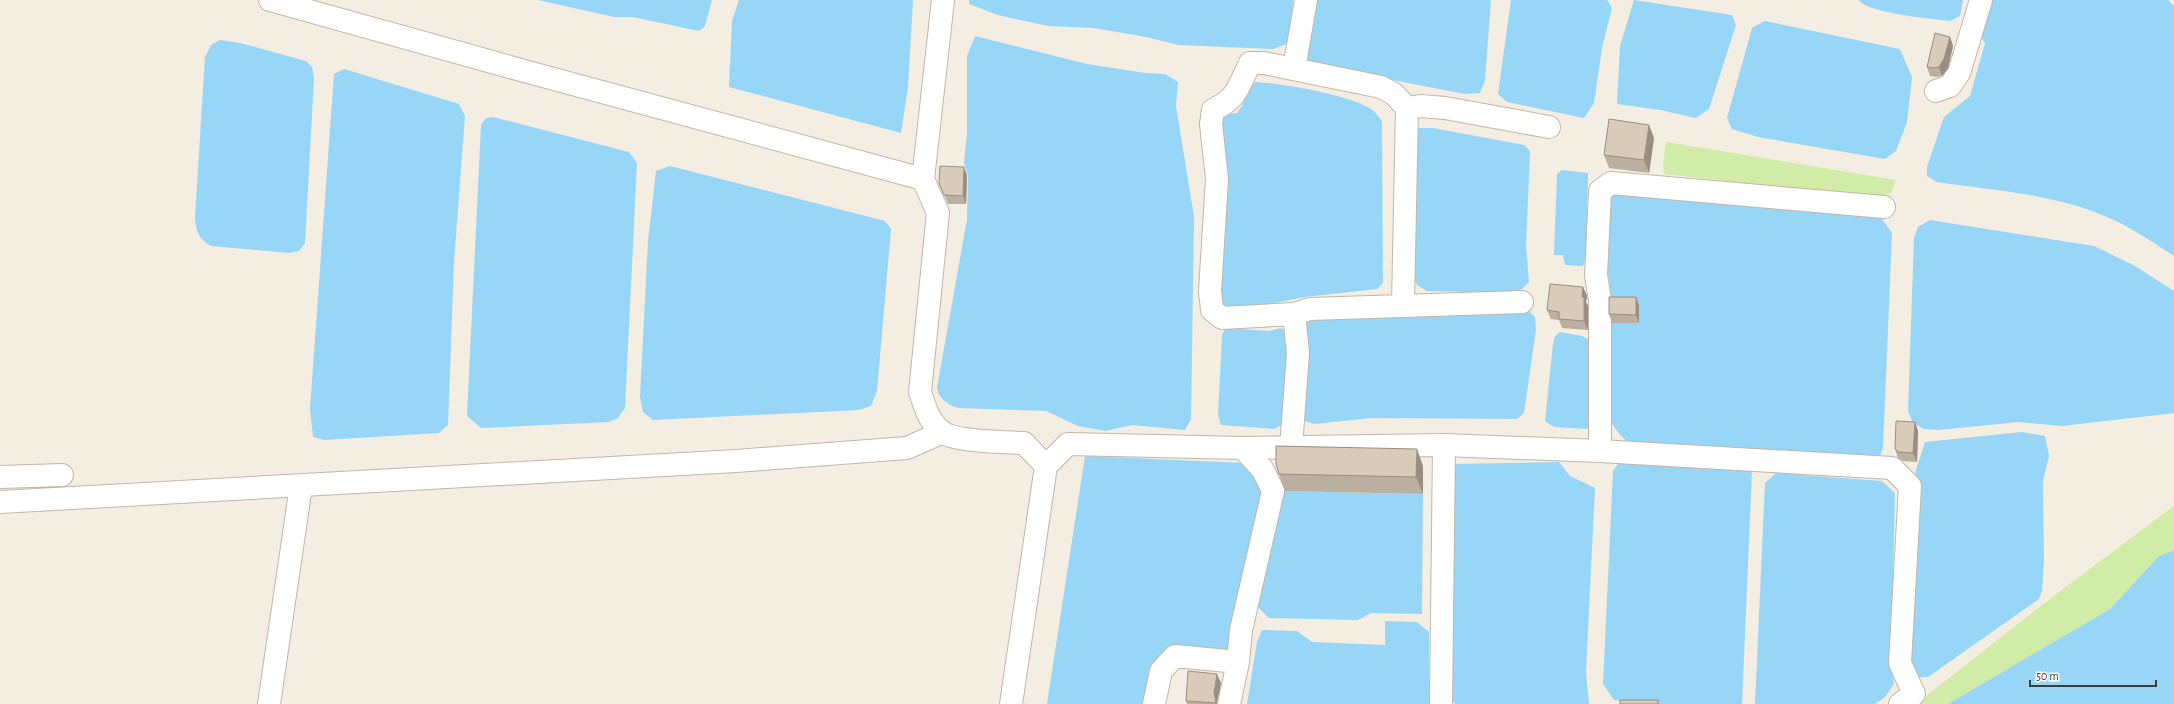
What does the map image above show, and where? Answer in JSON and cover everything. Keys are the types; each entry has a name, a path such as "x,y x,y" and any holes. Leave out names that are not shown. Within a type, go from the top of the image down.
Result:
{"street":[{"path":"270,0 528,72 923,179"},
{"path":"943,0 923,179 938,213 920,392 927,415 942,432 960,438 1024,444 1046,466"},
{"path":"1294,69 1306,0"},
{"path":"1936,92 1950,86 1959,73 1981,0"},
{"path":"1403,306 1407,108 1394,94 1381,87 1264,63 1250,63 1234,97 1227,103 1213,110 1211,124 1217,179 1210,291 1212,310 1222,318 1294,314 1310,308 1403,306 1522,302"},
{"path":"1407,108 1420,106 1445,108 1549,127"},
{"path":"1600,451 1600,300 1596,275 1600,191 1611,183 1884,207"},
{"path":"1291,448 1298,353 1294,314"},
{"path":"0,502 736,461 907,448 942,432"},
{"path":"1011,704 1046,466 1068,444 1243,448 1444,445 1600,451 1892,468 1910,486 1900,663 1914,694 1900,704"},
{"path":"1441,704 1444,445"},
{"path":"1229,704 1238,662 1241,630 1273,490 1263,470 1243,448"},
{"path":"0,477 62,476"},
{"path":"269,704 301,486"},
{"path":"1154,704 1161,671 1175,656 1238,662"}],"green space":[{"path":"1666,142 1896,180 1891,193 1879,197 1664,174 1663,166"},
{"path":"2174,506 2174,550 2159,556 2110,609 1948,704 1916,704 2051,598"}],"water":[{"path":"538,0 712,0 705,26 699,31 633,17 614,17"},
{"path":"739,0 913,0 908,87 901,133 729,87 732,21"},
{"path":"969,0 1293,0 1290,39 1284,45 1273,49 1179,45 1146,37 1094,28 1048,26 998,15 969,4"},
{"path":"1312,0 1491,0 1485,80 1480,93 1465,94 1321,66 1308,60 1303,49"},
{"path":"1511,0 1607,0 1612,8 1602,48 1594,103 1584,118 1507,102 1498,94"},
{"path":"1634,0 1732,15 1736,25 1709,109 1696,118 1660,110 1617,104 1620,46"},
{"path":"1859,0 1963,0 1960,16 1950,21 1886,12 1864,5"},
{"path":"1991,0 2168,0 2174,6 2174,256 2121,224 2083,208 2042,197 1937,182 1927,176 1927,167 1944,117 1970,96 1985,43 1980,36"},
{"path":"1765,21 1900,49 1912,77 1907,122 1896,151 1885,159 1758,137 1732,129 1727,118 1752,28"},
{"path":"975,36 1087,64 1145,73 1165,74 1178,82 1176,106 1194,217 1191,419 1185,430 1132,425 1105,431 1078,426 1046,411 958,408 947,403 940,396 937,388 967,219 968,176 964,163 967,134 967,56"},
{"path":"220,40 240,43 306,61 312,67 314,78 305,243 299,251 289,253 211,246 198,234 195,217 205,57 211,45"},
{"path":"344,69 459,104 465,116 454,262 448,425 439,433 324,440 313,437 310,409 334,74"},
{"path":"1256,82 1283,85 1334,95 1364,105 1374,111 1382,121 1383,283 1377,289 1305,297 1224,313 1219,299 1226,182 1226,159 1221,129 1223,117 1228,114 1237,113 1242,106 1249,85"},
{"path":"493,117 629,152 637,163 625,408 618,418 609,422 481,428 467,416 481,125 486,118"},
{"path":"1417,128 1433,128 1524,145 1530,151 1526,246 1529,282 1522,289 1513,293 1427,291 1417,285 1412,273"},
{"path":"670,166 885,221 891,229 877,391 871,406 859,410 653,420 643,412 640,397 648,241 656,171"},
{"path":"1562,170 1588,173 1586,258 1583,266 1565,265 1563,255 1554,255 1557,174"},
{"path":"1619,189 1873,213 1882,219 1892,233 1883,448 1880,456 1874,460 1630,444 1622,437 1612,423 1610,415 1609,390 1611,323 1639,323 1611,306 1609,277 1602,266 1607,195"},
{"path":"1930,220 2094,246 2135,266 2174,291 2174,413 2062,426 2019,422 1938,430 1924,429 1913,423 1908,411 1914,238 1918,227"},
{"path":"1457,310 1529,311 1535,317 1536,330 1524,413 1517,419 1371,418 1314,424 1305,421 1300,404 1306,318"},
{"path":"1225,328 1269,331 1281,328 1290,335 1285,423 1274,429 1221,425 1218,415 1222,336"},
{"path":"1560,332 1582,336 1590,340 1594,416 1587,429 1554,427 1545,421 1553,344 1555,336"},
{"path":"2022,432 2045,436 2049,456 2043,481 2044,561 2042,591 2039,599 1928,677 1919,677 1911,659 1918,547 1915,473 1925,442"},
{"path":"1085,456 1246,463 1265,486 1228,650 1174,650 1151,704 1047,704"},
{"path":"1621,460 1752,470 1742,704 1655,704 1614,700 1603,684 1613,471"},
{"path":"1559,462 1570,476 1595,488 1586,672 1589,704 1455,704 1447,695 1449,476 1455,464"},
{"path":"1776,473 1882,481 1895,493 1891,663 1894,684 1885,697 1875,704 1755,704 1765,483"},
{"path":"1282,491 1423,494 1422,614 1371,613 1358,620 1269,618 1255,604"},
{"path":"2174,550 2174,704 1948,704 2110,609 2159,556"},
{"path":"1385,621 1417,622 1429,632 1429,704 1247,704 1257,642 1262,630 1297,631 1312,642 1385,645"}],"building":[{"path":"1935,33 1950,37 1944,59 1939,67 1934,68 1927,67"},
{"path":"1609,119 1649,125 1644,160 1604,155"},
{"path":"940,166 964,167 963,196 944,195 939,183"},
{"path":"1550,284 1583,287 1582,297 1584,297 1584,321 1559,319 1559,312 1547,310"},
{"path":"1609,297 1636,297 1636,315 1609,314"},
{"path":"1896,421 1915,422 1913,453 1899,452 1895,449"},
{"path":"1276,446 1417,449 1416,477 1279,474 1276,464"},
{"path":"1188,671 1217,674 1214,693 1216,703 1186,701"},
{"path":"1620,700 1658,700 1658,704 1620,704"}]}
